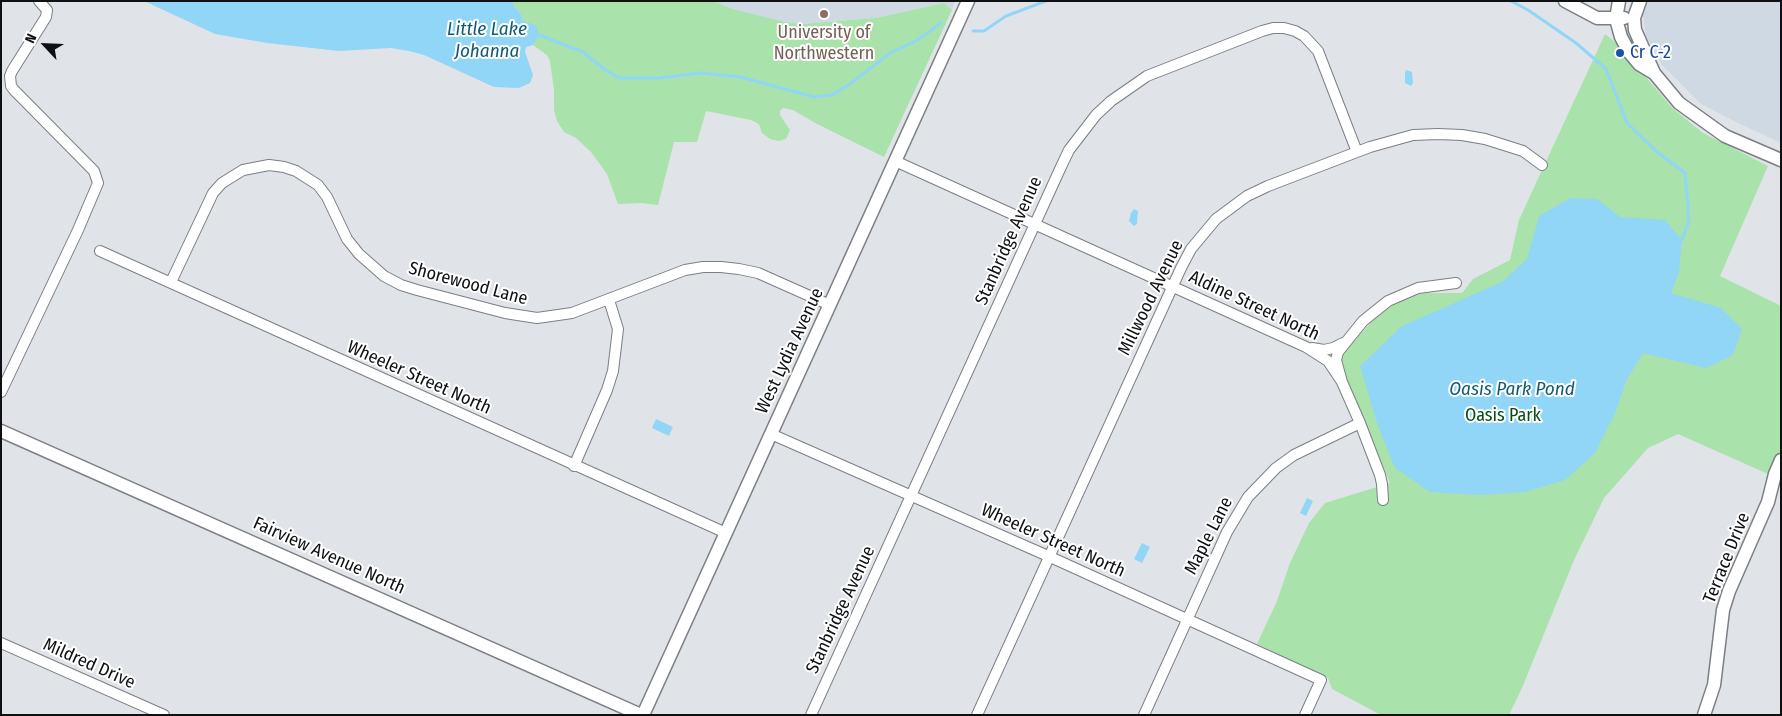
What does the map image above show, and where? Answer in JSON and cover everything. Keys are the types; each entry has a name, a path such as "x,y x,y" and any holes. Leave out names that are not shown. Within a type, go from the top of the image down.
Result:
{"street":[{"path":"1,392 78,230 98,183 94,171 11,86 10,76 12,71 46,17 47,10 40,1"},
{"name":"West Lydia Avenue","path":"642,715 968,1"},
{"path":"1565,1 1597,18 1634,18"},
{"path":"1619,1 1616,19 1621,37 1629,52 1639,64 1654,73"},
{"path":"1640,1 1634,18 1635,30 1654,73 1679,103 1725,136 1781,160"},
{"name":"Stanbridge Avenue","path":"811,715 1069,150 1082,131 1110,101 1147,76 1253,34 1273,28 1284,28 1304,36 1318,51 1357,152"},
{"name":"Millwood Avenue","path":"976,715 1172,286 1191,249 1216,219 1231,206 1268,186 1390,140 1413,135 1462,135 1485,139 1522,151 1542,165"},
{"name":"Aldine Street North","path":"895,162 1306,347 1328,361 1342,382"},
{"name":"Shorewood Lane","path":"172,282 214,193 232,176 256,166 269,165 296,171 318,185 327,197 347,240 359,254 384,276 401,285 504,313 537,318 572,314 685,270 703,267 739,268 758,273 830,305"},
{"name":"Wheeler Street North","path":"100,251 726,533"},
{"path":"1383,500 1382,484 1360,423 1342,382 1336,360 1338,352 1375,310 1402,293 1418,288 1456,283"},
{"path":"574,466 607,390 613,371 618,329 608,300"},
{"path":"1306,347 1318,350 1333,348 1350,337"},
{"name":"Maple Lane","path":"1144,715 1234,519 1248,497 1276,468 1294,455 1360,423"},
{"name":"Fairview Avenue North","path":"1,431 642,715"},
{"name":"Wheeler Street North","path":"771,434 1048,556 1321,680 1305,715"},
{"name":"Terrace Drive","path":"1704,715 1714,684 1723,610 1729,591 1768,502 1775,474 1781,460"},
{"name":"Terrace Drive","path":"1768,502 1781,484"},
{"name":"Mildred Drive","path":"1,642 164,715"}],"shaded area":[{"name":"University of Northwestern","path":"713,1 955,1 952,10 944,3 876,18 802,24 785,22 733,9"},
{"path":"1649,1 1781,1 1781,143 1701,104 1662,65 1646,36 1643,15"}],"green space":[{"path":"513,1 713,1 733,9 785,22 802,24 876,18 944,3 952,10 884,157 793,110 783,108 780,111 780,115 790,130 786,139 779,141 770,139 762,133 759,124 751,120 706,111 697,142 674,142 658,205 641,203 618,204 607,174 591,152 576,138 564,132 557,121 554,110 554,90 550,61 547,55 533,45 538,35 522,21 522,15 513,5"},
{"name":"Oasis Park","path":"1605,34 1620,46 1672,108 1703,133 1768,166 1720,276 1781,306 1781,451 1768,474 1678,434 1648,448 1604,498 1574,560 1522,688 1509,715 1381,715 1332,689 1328,678 1257,644 1277,601 1290,563 1309,523 1325,503 1390,483 1341,367 1343,352 1380,313 1405,298 1424,293 1462,293 1473,279 1510,260 1519,220"}],"water":[{"name":"Little Lake Johanna","path":"144,1 513,1 513,5 522,15 522,21 536,25 539,35 533,45 526,47 525,52 533,75 530,83 519,88 494,87 424,55 409,51 391,48 339,51 267,43 215,34"},
{"path":"1406,70 1412,72 1413,83 1411,86 1405,83"},
{"name":"Oasis Park Pond","path":"1570,198 1597,199 1620,217 1665,220 1682,240 1679,272 1671,293 1721,308 1742,329 1733,355 1706,368 1643,353 1627,379 1615,413 1595,453 1565,480 1525,492 1480,495 1430,492 1395,468 1378,426 1360,366 1402,326 1502,282 1527,259 1539,216"},
{"path":"1134,209 1138,211 1137,224 1134,226 1129,221"},
{"path":"656,419 673,427 669,436 652,428"},
{"path":"1307,498 1313,501 1306,516 1300,513"},
{"path":"1142,543 1150,547 1142,563 1134,559"}],"waterway":[{"path":"973,31 984,31 1006,16 1046,1"},
{"path":"1511,1 1528,10 1576,43 1606,69 1627,123 1657,152 1685,173 1689,220 1682,240"},
{"path":"539,35 583,52 619,78 659,78 701,73 740,77 814,97 832,95 850,84 890,53 916,41 941,23"}],"place":[{"name":"University of Northwestern","path":"824,14"},
{"name":"Cr C-2","path":"1620,53"}]}
